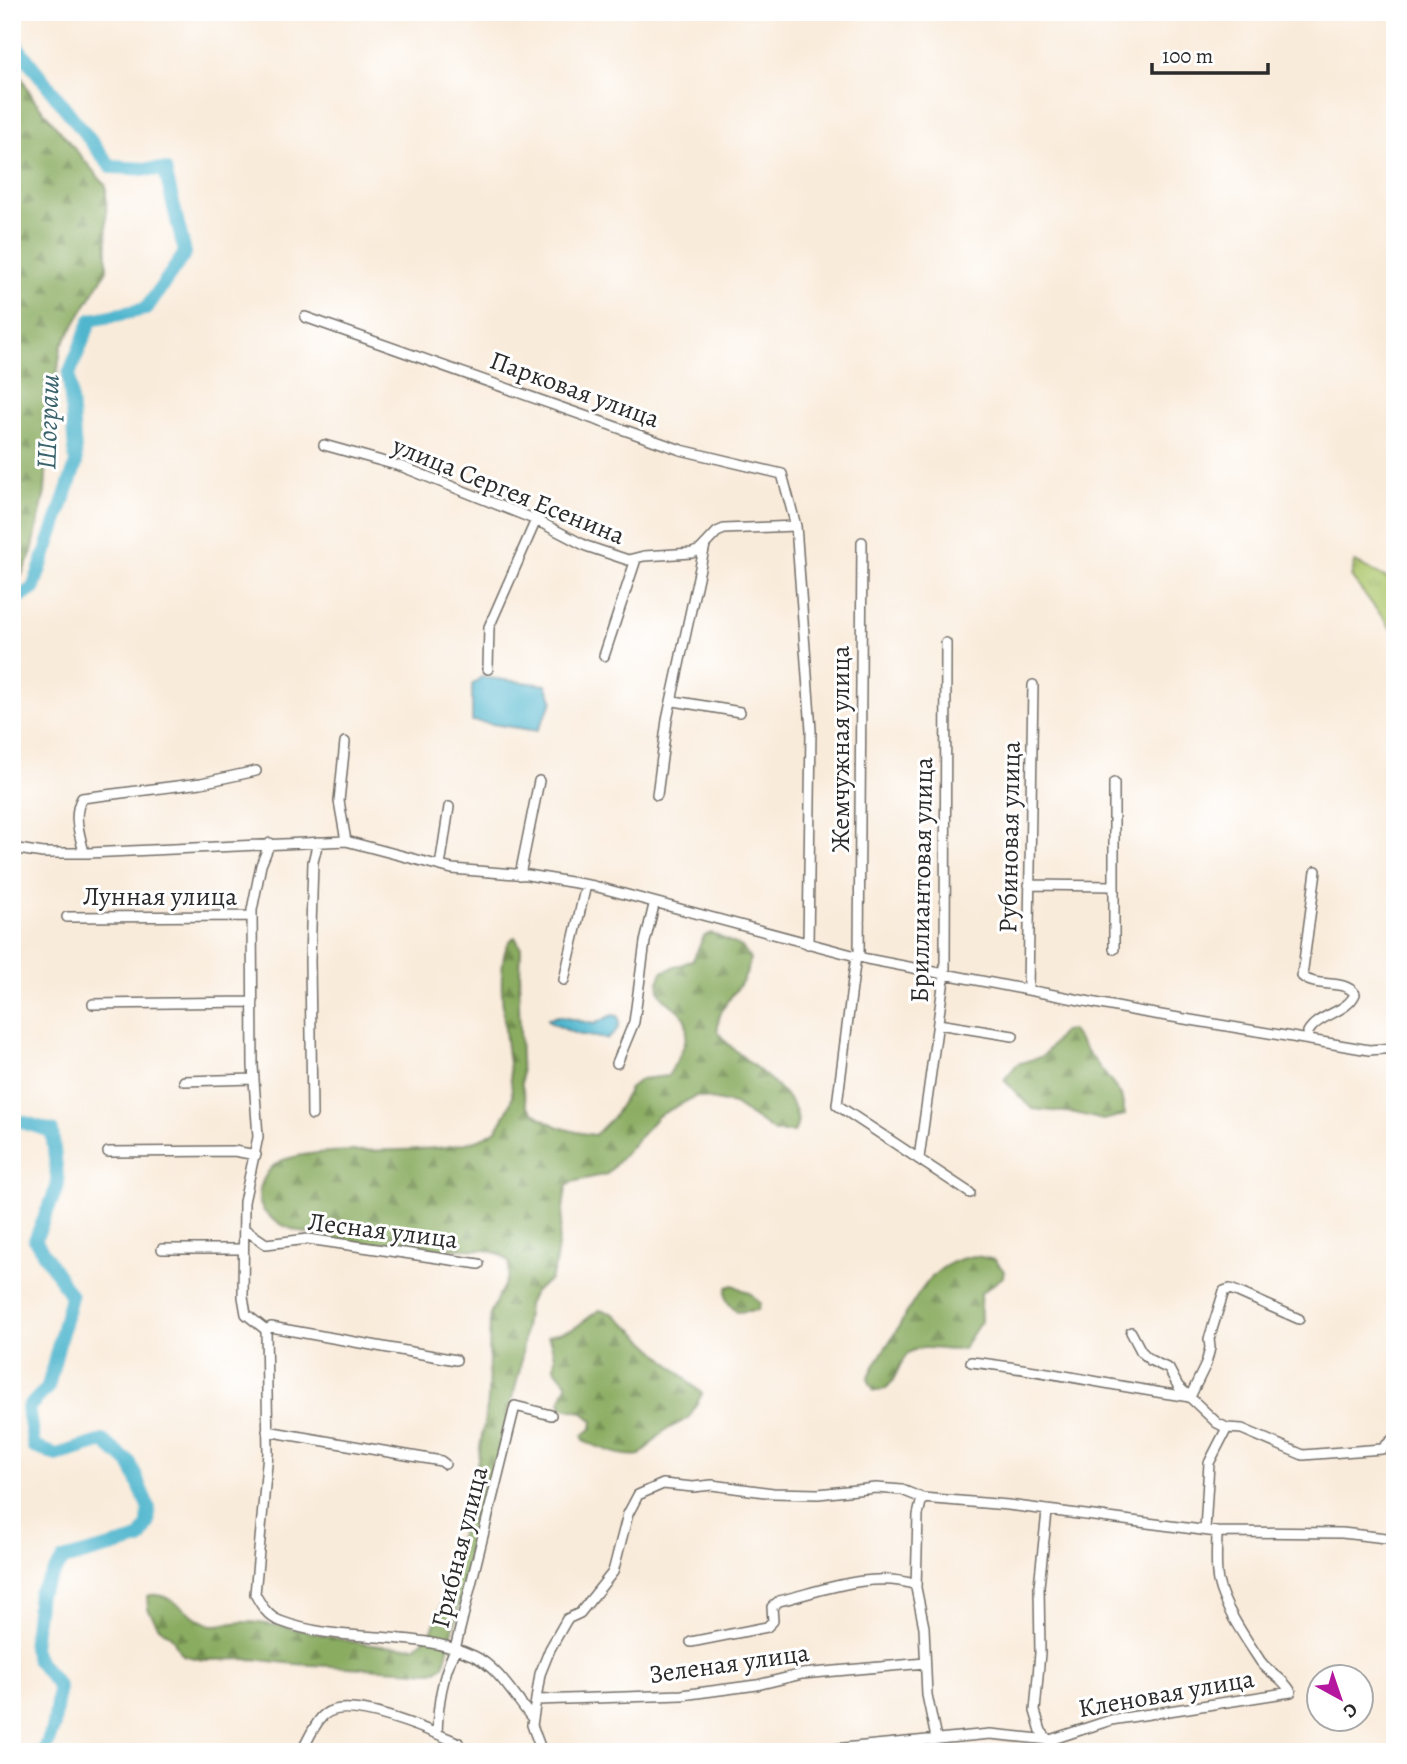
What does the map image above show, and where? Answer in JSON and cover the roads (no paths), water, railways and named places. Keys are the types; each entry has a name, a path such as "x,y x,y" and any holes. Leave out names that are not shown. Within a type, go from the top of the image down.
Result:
{"street":[{"name":"Парковая улица","path":"305,317 681,450 776,471 785,478 796,526 811,730 808,944"},
{"name":"улица Сергея Есенина","path":"324,444 403,467 536,520 611,555 636,559 644,556 692,553 724,529 796,526"},
{"path":"488,669 489,627 536,520"},
{"name":"Жемчужная улица","path":"862,542 857,957 837,1105 970,1193"},
{"path":"657,795 667,720 674,701 705,545"},
{"path":"604,656 636,559"},
{"name":"Бриллиантовая улица","path":"919,1158 945,972 946,643"},
{"name":"Рубиновая улица","path":"1028,989 1032,685"},
{"path":"674,701 740,712"},
{"path":"345,742 339,801 346,841"},
{"path":"84,853 77,820 77,807 82,798 201,783 256,771"},
{"path":"520,875 539,781"},
{"path":"1114,783 1114,949"},
{"path":"440,866 449,807"},
{"path":"12,848 43,853 84,853 346,841 440,866 586,885 857,957 1368,1050 1395,1048"},
{"path":"312,1115 310,960 313,862 318,842"},
{"path":"266,1330 246,1314 242,1249 245,1192 256,1155 258,1137 254,1079 252,916 256,881 270,843"},
{"path":"1309,1040 1308,1032 1317,1020 1350,1001 1355,994 1347,987 1308,981 1302,976 1315,871"},
{"path":"565,980 586,885"},
{"path":"1030,885 1113,886"},
{"path":"617,1063 634,1022 645,942 654,905"},
{"name":"Лунная улица","path":"67,917 252,916"},
{"path":"93,1004 253,1003"},
{"path":"938,1024 1013,1037"},
{"path":"184,1081 254,1079"},
{"path":"108,1152 234,1151 256,1155"},
{"name":"Лесная улица","path":"244,1229 266,1244 308,1239 479,1264"},
{"path":"162,1249 242,1249"},
{"path":"1190,1397 1206,1364 1209,1339 1224,1292 1230,1289 1298,1319"},
{"path":"266,1330 271,1327 456,1360"},
{"path":"266,1330 268,1453 255,1594 267,1612 279,1621 358,1636 432,1641 477,1657 488,1666 533,1719 542,1752"},
{"path":"1131,1332 1141,1351 1150,1360 1169,1369 1178,1386 1217,1423 1227,1428 1242,1429 1303,1455 1382,1449 1395,1437"},
{"path":"971,1362 1073,1375 1166,1396 1190,1397"},
{"name":"Грибная улица","path":"437,1734 438,1700 444,1675 456,1649 515,1406 551,1415"},
{"path":"1205,1530 1209,1463 1227,1428"},
{"path":"267,1431 321,1438 441,1461 445,1464"},
{"path":"533,1719 540,1674 559,1629 567,1619 580,1613 613,1572 628,1514 638,1495 663,1484 693,1488 712,1485 728,1490 818,1494 876,1488 902,1490 922,1499 1008,1505 1217,1532 1342,1533 1395,1539"},
{"path":"922,1499 918,1515 916,1585 924,1627 925,1663 936,1752"},
{"path":"1047,1512 1039,1586 1040,1653 1034,1711 1041,1731 1058,1752"},
{"name":"Кленовая улица","path":"1049,1740 1111,1720 1291,1692 1283,1678 1269,1671 1262,1662 1229,1607 1218,1580 1217,1532"},
{"path":"691,1642 767,1627 773,1621 772,1607 779,1601 852,1583 884,1580 916,1585"},
{"name":"Зеленая улица","path":"538,1700 682,1695 757,1685 802,1674 925,1663"},
{"path":"301,1752 324,1714 337,1710 374,1712 437,1734 458,1747"},
{"path":"802,1752 989,1734 1049,1740"},
{"path":"1324,1752 1329,1751"}],"water":[{"path":"481,677 546,685 553,701 537,731 472,721 472,685"},
{"path":"612,1015 618,1016 619,1023 615,1032 607,1039 576,1034 549,1022 548,1019 558,1016 594,1024"}],"waterway":[{"name":"Шограш","path":"12,40 111,167 165,170 185,253 146,309 91,320 69,374 76,464 33,589 12,601"},
{"name":"Шограш","path":"12,1119 52,1131 58,1185 35,1240 71,1296 48,1387 28,1408 34,1447 57,1455 103,1441 130,1463 149,1509 148,1524 140,1539 63,1560 39,1593 33,1648 37,1659 59,1687 54,1725 44,1752"}]}
